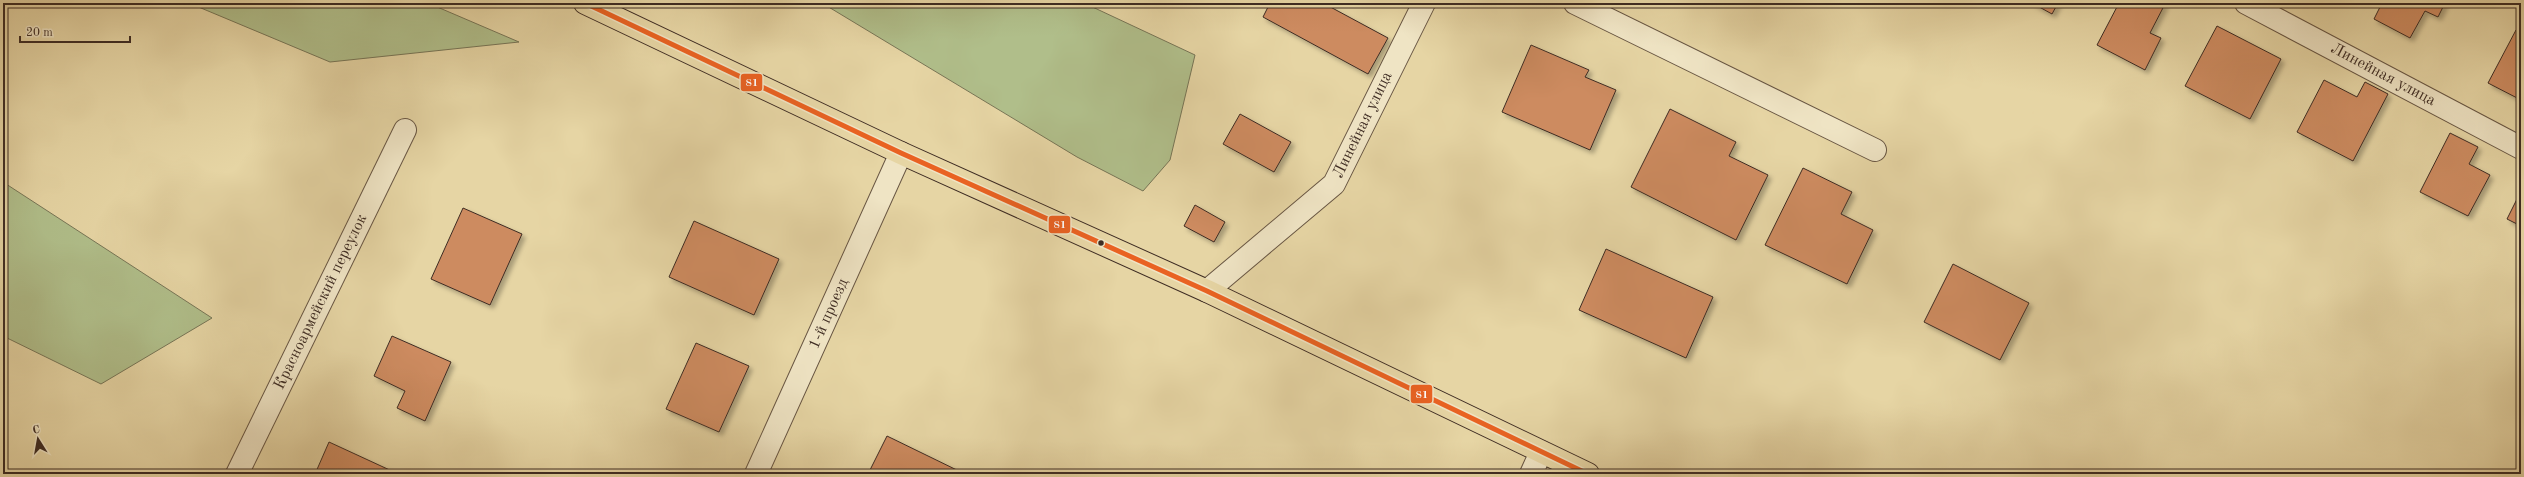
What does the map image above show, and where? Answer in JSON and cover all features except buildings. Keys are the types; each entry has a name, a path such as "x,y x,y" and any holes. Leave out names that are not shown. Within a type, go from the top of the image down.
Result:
{"main road":[{"path":"585,3 901,153 1207,291 1588,474"}],"street":[{"name":"Линейная улица","path":"1207,291 1334,184 1424,3"},
{"path":"1575,3 1875,150"},
{"name":"Линейная улица","path":"2246,3 2521,148"},
{"name":"Красноармейский переулок","path":"237,474 405,130"},
{"name":"1-й проезд","path":"756,474 901,153"},
{"path":"1531,474 1542,452"}],"green space":[{"path":"189,3 428,3 519,42 330,62"},
{"path":"822,3 1084,3 1195,55 1170,160 1143,191 1077,157"},
{"path":"3,182 212,318 101,384 3,336"}],"transit line":[{"name":"81","path":"585,3 901,153 1207,291 1588,474"}]}
